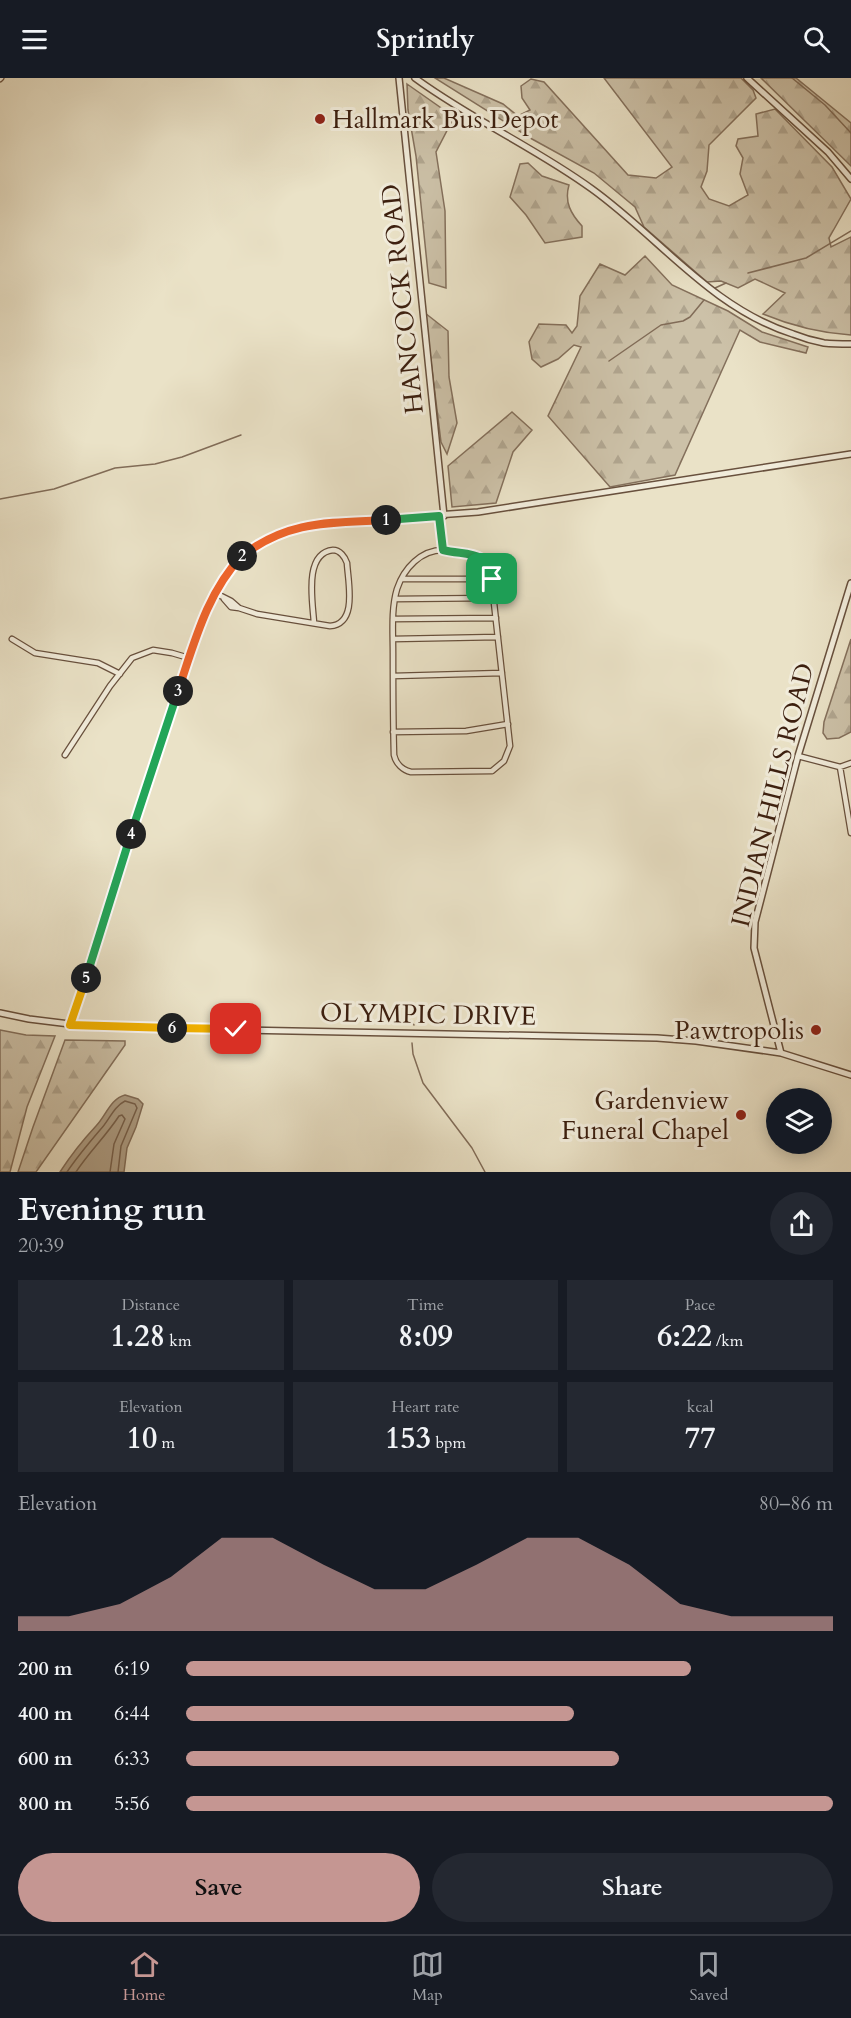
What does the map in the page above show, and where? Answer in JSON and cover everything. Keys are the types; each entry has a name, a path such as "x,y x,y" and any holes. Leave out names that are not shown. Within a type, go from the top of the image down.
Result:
{"street":[{"name":"HANCOCK ROAD","path":"399,78 441,516"},
{"path":"416,78 460,108 592,188 714,293 741,311 772,327 806,339 822,343 851,345"},
{"path":"747,78 828,152 851,179"},
{"path":"70,1025 189,658 215,593 227,573 242,556 261,542 291,529 314,524 441,516 623,491 851,454"},
{"path":"441,516 443,550"},
{"path":"215,593 231,607 257,614 314,623 335,625 343,621 349,606 347,562 337,551 333,550 320,558 312,570 314,623"},
{"path":"433,550 443,550 481,558 490,567 509,751 504,761 492,771 405,771 394,759 393,620 398,586 414,562 433,550"},
{"path":"402,579 492,579"},
{"name":"INDIAN HILLS ROAD","path":"781,1053 760,973 754,934 798,756 851,583"},
{"path":"395,599 494,597"},
{"path":"393,620 496,618"},
{"path":"393,639 498,637"},
{"path":"12,639 35,653 98,663 120,674"},
{"path":"65,755 132,658 153,650 189,658"},
{"path":"393,676 502,674"},
{"path":"393,732 466,731 508,724"},
{"path":"798,756 840,767 851,763"},
{"path":"840,767 851,833"},
{"name":"OLYMPIC DRIVE","path":"0,1013 70,1025 657,1038 781,1053 851,1076"}],"green space":[{"path":"435,78 444,78 503,104 518,116 530,110 522,98 521,86 531,79 544,82 628,175 656,178 672,167 604,78 741,78 753,90 756,98 709,145 707,171 701,187 709,199 729,206 748,195 740,174 743,158 736,146 738,139 758,136 756,114 775,109 832,167 851,199 829,238 831,247 851,237 851,335 806,328 763,314 785,293 755,279 738,288 721,281 707,282 644,227 635,207 594,173 532,139"},
{"path":"761,78 796,78 851,123 851,166"},
{"path":"407,84 454,117 436,152 445,211 446,288 429,283 416,156 408,110"},
{"path":"528,163 542,176 569,185 568,202 582,226 582,237 545,243 526,215 510,197 520,164"},
{"path":"645,256 672,285 728,311 762,332 808,347 806,353 760,342 740,330 675,475 610,487 548,416 581,347 574,345 558,359 541,367 532,359 529,342 539,324 566,325 572,333 577,326 580,296 600,264 625,275"},
{"path":"425,313 448,331 449,377 457,423 447,454 441,442"},
{"path":"512,412 532,430 513,452 496,503 452,507 448,466"},
{"path":"851,639 851,732 839,738 827,739 823,733 824,722"},
{"path":"0,1030 26,1035 55,1036 27,1107 10,1172 0,1172"},
{"path":"65,1040 125,1041 125,1045 36,1172 18,1172 33,1127"}],"water":[{"path":"125,1095 138,1099 143,1104 127,1148 124,1172 60,1172 112,1104"}],"waterway":[{"path":"792,78 825,105 851,133"},
{"path":"748,273 806,258 851,231"},
{"path":"715,288 726,283"},
{"path":"609,361 661,325 683,321 690,317 704,300"},
{"path":"0,499 54,489 115,468 155,464 182,457 241,435"},
{"path":"403,1006 405,1014 414,1025"},
{"path":"412,1043 413,1054 423,1083 472,1148 485,1172"}],"place":[{"name":"Hallmark Bus Depot","path":"320,119"},
{"name":"Pawtropolis","path":"816,1030"},
{"name":"Gardenview Funeral Chapel","path":"741,1115"}],"route":[{"path":"236,1029 70,1025 153,764 195,640 215,593 232,566 242,556 261,542 291,529 314,524 439,516 443,550 477,556 485,560 490,567 492,579"}]}
